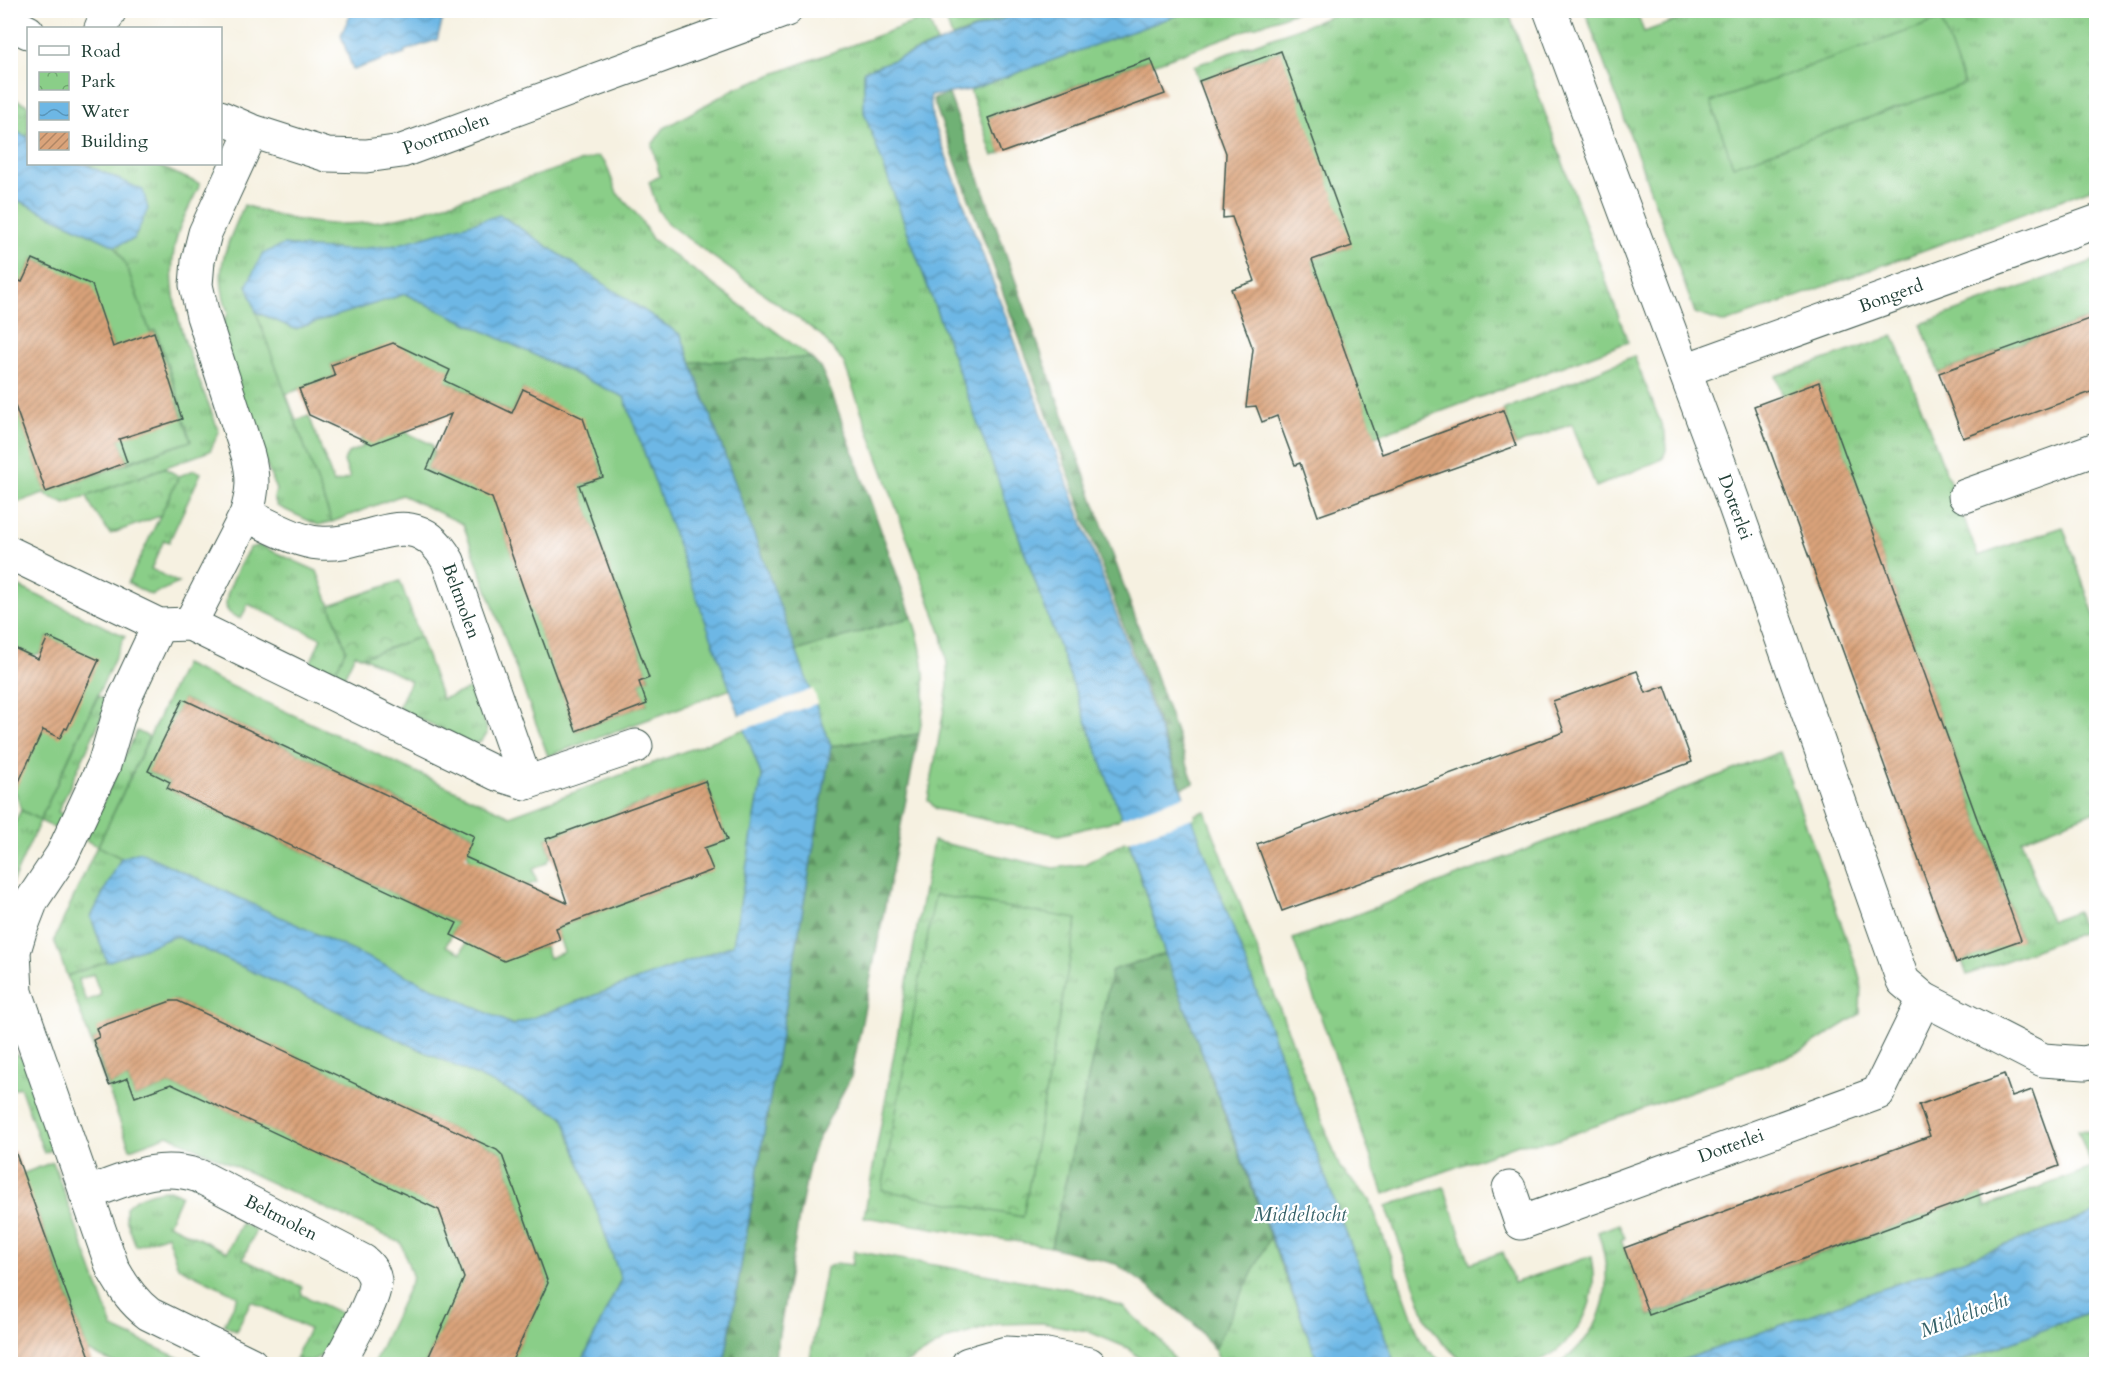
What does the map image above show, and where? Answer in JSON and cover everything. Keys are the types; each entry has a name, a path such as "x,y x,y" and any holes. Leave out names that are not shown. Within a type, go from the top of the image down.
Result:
{"street":[{"path":"102,27 110,10"},
{"name":"Poortmolen","path":"222,118 327,155 366,156 402,152 786,10"},
{"name":"Dotterlei","path":"1550,10 1727,484 1903,981 1924,999 2043,1060 2085,1063 2097,1060"},
{"path":"10,23 27,32"},
{"path":"251,1365 149,1314 138,1306 124,1290 113,1269 17,1017 14,951 32,900 62,855 99,775 122,704 246,515 253,487 251,466 202,316 196,285 198,261 205,233 252,130"},
{"name":"Bongerd","path":"1685,370 2097,222"},
{"path":"1965,496 2097,449"},
{"name":"Beltmolen","path":"246,515 306,541 319,543 348,541 394,530 407,530 433,540 448,561 526,783"},
{"path":"10,553 174,624 497,774 526,783 636,746"},
{"name":"Dotterlei","path":"1509,1188 1521,1223 1878,1093 1924,999"},
{"name":"Beltmolen","path":"86,1194 146,1173 177,1170 199,1176 363,1261 374,1276 374,1291 338,1365"},
{"path":"968,1365 1006,1353 1047,1354 1089,1365"}],"green space":[{"path":"943,10 1024,10 1024,11 952,37"},
{"path":"1189,11 1298,11 1153,64 1150,59 989,117 1001,153 993,156 970,90"},
{"path":"1345,11 1508,11 1628,342 1375,436 1312,260 1351,246 1280,51 1199,81 1194,66"},
{"path":"1585,11 1636,11 1644,32 1702,11 2096,11 2096,187 1725,323 1695,313"},
{"path":"928,17 937,43 864,71 864,112 1122,819 1059,835 936,809 928,800 948,686 942,635 844,363 822,336 668,224 658,210 649,182 660,176 652,145 664,128 736,88"},
{"path":"1941,19 1964,84 1733,166 1711,102"},
{"path":"949,94 1194,783 1182,788 933,99"},
{"path":"10,97 27,105 27,137 11,129"},
{"path":"598,156 606,164 617,193 639,217 652,239 811,358 691,362 681,335 500,215 384,248 340,250 283,245 247,285 332,522 318,525 277,506 274,498 276,490 219,338 219,332 228,313 221,283 224,258 244,205 308,222 349,224 370,222 414,214"},
{"path":"87,165 156,165 200,184 180,227 174,252 172,278 182,331 219,432 210,451 65,504 47,496 46,492 190,441 177,403 180,402 156,331 150,332 126,265 115,246 134,239 143,191"},
{"path":"11,197 115,246 126,265 150,332 155,330 191,441 127,462 101,389 113,346 107,331 48,265 33,259 22,282 11,277"},
{"path":"2096,260 2096,316 1939,373 1921,324"},
{"path":"405,294 624,397 731,689 548,756 463,524 402,495 332,522 256,312 295,329","holes":["346,359 445,381 512,413 523,389 598,462 603,477 579,486 649,678 639,682 647,704 576,731 505,535 487,471 457,482 427,469 434,452 431,444 388,424 359,435 363,447 348,453 344,461 350,478 334,483 309,416 296,420 286,394 335,376 331,365"]},
{"path":"11,331 15,404 46,492 14,504 11,495"},
{"path":"1894,336 1978,556 2063,527 2096,620 2096,815 2095,811 2021,840 2050,921 2077,911 2084,932 1967,975 1962,961 2021,939 1819,383 1783,396 1776,376"},
{"path":"1634,356 1665,434 1666,450 1663,459 1596,487 1572,424 1516,445 1503,410"},
{"path":"811,358 821,369 832,394 912,617 796,651 691,362"},
{"path":"164,468 179,476 160,516 110,534 92,508 87,496"},
{"path":"194,470 201,473 169,542 164,540 151,569 179,583 151,595 128,583 179,476"},
{"path":"259,545 317,571 346,649 333,677 309,666 321,638 248,604 241,619 228,611 226,606 229,589 250,548"},
{"path":"400,581 420,637 363,657 355,654 342,681 333,677 346,649 330,605"},
{"path":"11,583 125,636 40,820 21,810 16,793 11,790 11,715 98,661 48,637 41,653 33,656 11,646"},
{"path":"912,617 923,661 924,675 924,703 919,734 831,746 796,651"},
{"path":"420,637 442,699 472,688 486,726 487,734 480,742 471,744 398,708 411,681 363,657"},
{"path":"184,664 510,816 745,729 762,778 733,945 513,1025 140,852 121,858 98,846","holes":["183,699 405,803 398,820 437,838 445,821 474,835 467,852 470,860 508,892 537,882 533,869 547,863 551,856 546,839 577,828 583,844 617,813 648,801 655,818 676,817 668,795 705,781 727,840 704,848 712,870 556,928 564,952 549,958 545,946 515,956 466,942 461,953 446,946 457,923 167,788 170,782 149,772"]},
{"path":"98,696 109,701 58,812 69,817 62,831 40,821 11,885 11,830 21,810 40,820"},
{"path":"137,731 149,737 98,846 121,858 91,917 107,962 67,976 54,940 97,846 85,840"},
{"path":"919,734 851,1077 816,1143 809,1166 774,1364 724,1364 831,746"},
{"path":"1780,752 1861,979 1860,1014 1802,1051 1551,1142 1518,1144 1384,1194 1293,939"},
{"path":"1205,811 1340,1168 1370,1200 1420,1338 1427,1349 1444,1364 1395,1364 1191,816"},
{"path":"1128,840 1165,954 1112,970 1051,1247 864,1217 933,841 1054,868 1085,864"},
{"path":"935,895 1077,919 1023,1217 882,1190"},
{"path":"176,936 563,1116 621,1279 581,1364 510,1364 548,1283 501,1152 175,1000 109,1024 112,1033 93,1040 109,1085 128,1078 135,1097 171,1084 439,1209 465,1279 425,1364 373,1364 413,1278 401,1243 168,1135 130,1149 67,976","holes":["93,974 101,995 86,1001 78,980"]},
{"path":"1165,954 1270,1237 1214,1349 1194,1324 1116,1264 1051,1247 1112,970"},
{"path":"10,1052 30,1061 57,1148 44,1153 20,1087 11,1090"},
{"path":"2078,1130 2096,1131 2096,1213 1672,1364 1559,1364 1587,1337 1602,1306 1606,1288 1606,1270 1598,1232 1619,1224 1625,1238 1621,1240 1650,1316 1982,1194 1986,1207 2092,1168"},
{"path":"53,1162 113,1328 192,1364 116,1364 88,1351 37,1212 11,1178"},
{"path":"1444,1187 1470,1263 1503,1252 1514,1283 1591,1256 1593,1284 1587,1310 1573,1335 1552,1354 1523,1365 1476,1364 1453,1352 1440,1340 1430,1325 1386,1206"},
{"path":"169,1190 181,1195 168,1224 227,1252 241,1223 256,1230 243,1259 302,1287 302,1295 343,1314 331,1341 321,1355 314,1360 295,1359 309,1329 251,1301 236,1331 224,1325 238,1296 178,1267 167,1235 136,1246 126,1219 126,1208 145,1195"},
{"path":"1270,1237 1319,1364 1221,1364 1214,1349"},
{"path":"854,1251 1076,1290 1123,1307 1163,1343 1177,1364 1147,1364 1128,1348 1087,1331 1042,1323 998,1324 948,1339 904,1364 809,1364 826,1268 836,1263 852,1265"},
{"path":"2096,1309 2096,1364 1955,1364"}],"water":[{"path":"352,10 445,11 437,40 404,51 405,54 353,70 341,35"},
{"path":"1024,11 1189,11 970,90 930,96 932,118 1395,1364 1319,1364 1165,954 1122,819 864,112 864,71"},
{"path":"10,129 27,137 27,165 87,165 143,190 148,209 134,239 115,246 11,197"},
{"path":"500,215 681,335 831,746 724,1364 581,1364 621,1279 563,1116 176,936 107,962 91,917 121,858 140,852 513,1025 733,945 762,777 624,397 405,294 295,329 256,312 247,285 262,254 283,245 350,250 396,245"},
{"name":"Middeltocht","path":"2096,1213 2096,1309 1955,1364 1672,1364"}],"pier":[{"path":"813,689 818,703 742,730 738,716"},
{"path":"1187,795 1195,817 1126,842 1119,819"}],"building":[{"path":"1281,51 1352,246 1312,260 1382,454 1503,410 1516,446 1318,516 1300,463 1295,465 1277,416 1262,422 1256,406 1246,407 1253,349 1231,289 1255,281 1232,217 1223,218 1226,153 1199,81"},
{"path":"1151,59 1165,94 1001,153 988,118"},
{"path":"33,259 92,285 113,347 154,332 182,419 119,439 127,462 46,492 10,392 10,277 22,282"},
{"path":"2097,316 2097,390 1963,438 1939,373"},
{"path":"393,343 450,370 445,381 512,413 523,389 583,418 603,477 579,485 649,678 639,682 647,704 576,731 492,498 427,469 451,414 372,444 309,415 299,389 335,376 331,365"},
{"path":"1819,382 2021,940 1956,963 1754,406"},
{"path":"48,637 99,660 67,729 65,728 60,738 43,730 10,801 10,646 38,659"},
{"path":"1637,671 1646,693 1665,686 1692,762 1282,911 1257,844 1564,732 1553,701"},
{"path":"183,699 474,836 465,857 567,903 546,839 705,781 727,840 704,848 713,870 556,928 560,940 504,961 451,935 457,923 167,788 170,782 148,771"},
{"path":"171,1001 178,1001 497,1150 502,1155 548,1283 510,1365 425,1365 464,1278 439,1210 171,1084 135,1097 128,1078 109,1085 93,1040 99,1037 96,1028"},
{"path":"2004,1074 2012,1097 2032,1090 2059,1166 1649,1315 1624,1248 1930,1136 1919,1105"},
{"path":"15,1151 93,1365 10,1365 10,1152"}]}
